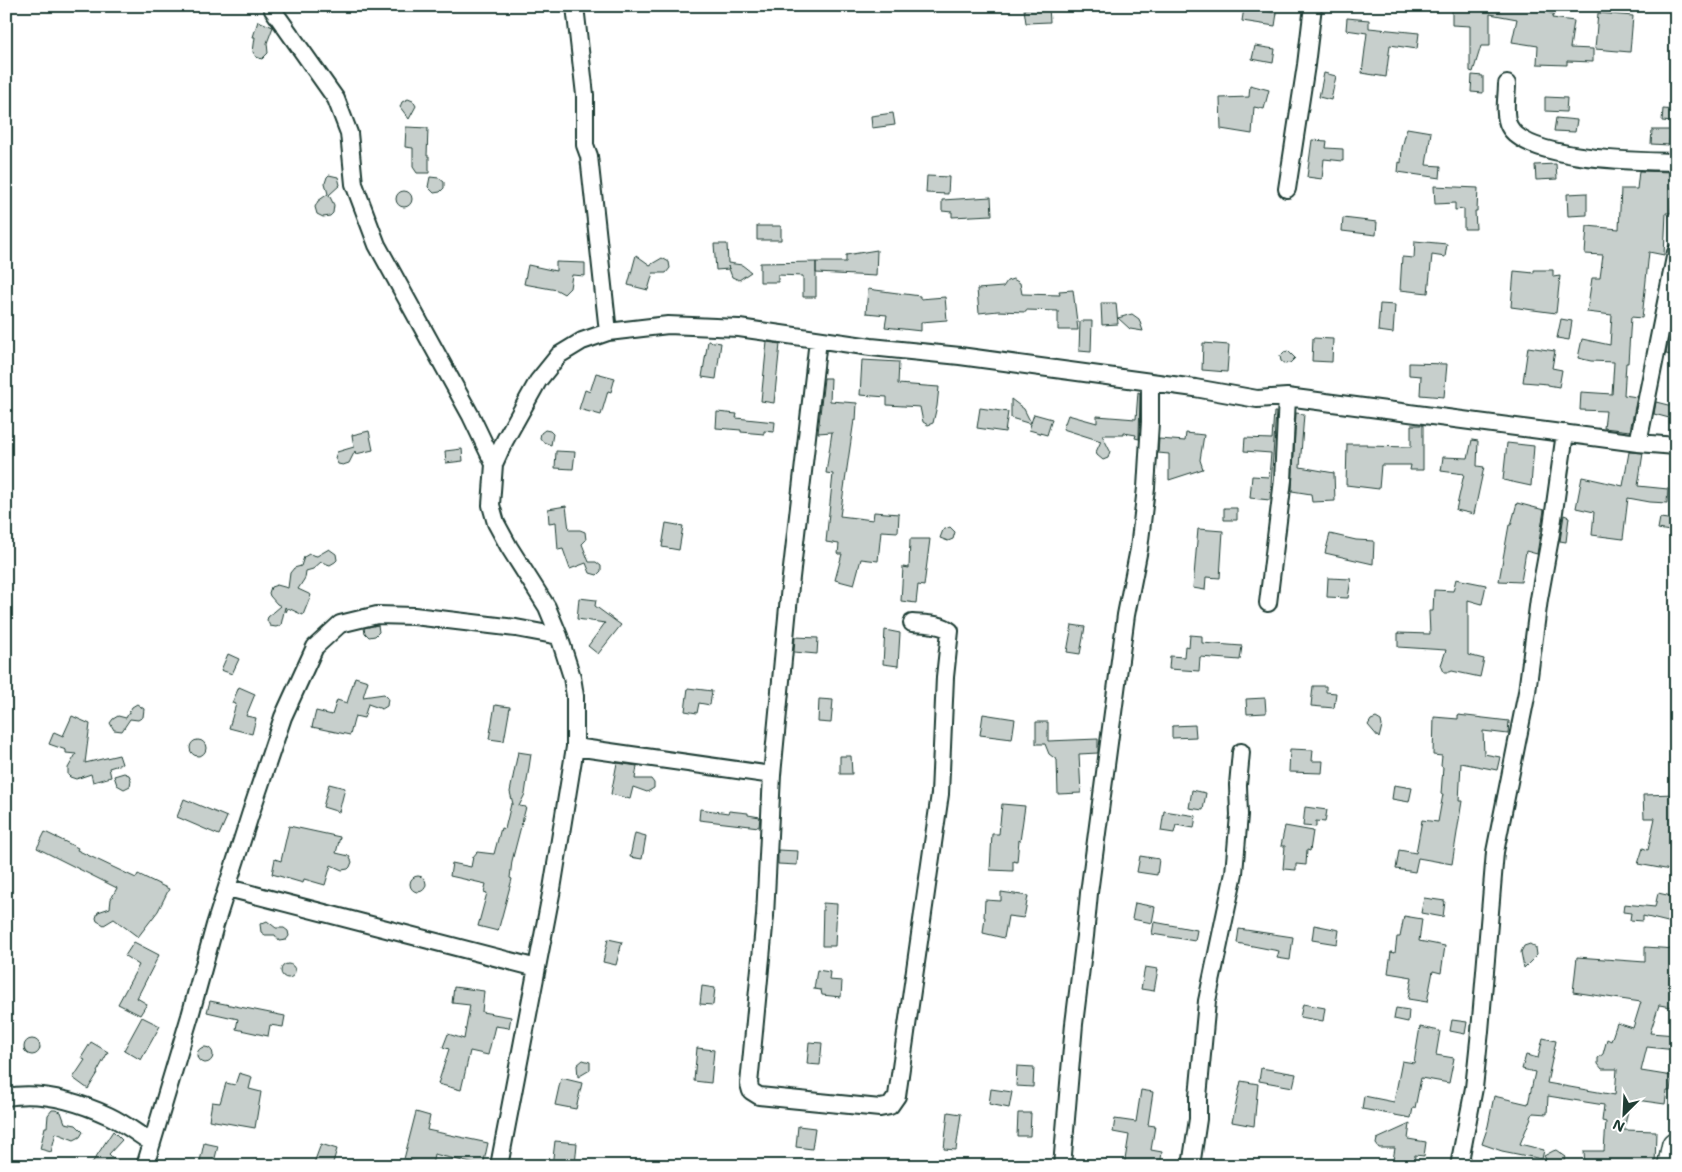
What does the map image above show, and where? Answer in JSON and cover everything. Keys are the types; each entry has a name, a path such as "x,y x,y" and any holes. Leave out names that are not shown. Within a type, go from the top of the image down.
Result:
{"highway":[{"path":"1672,1166 1676,1146"}],"street":[{"path":"272,6 336,99 349,133 354,184 376,246 471,416 494,464"},
{"path":"575,6 584,95 585,145 589,156 608,332"},
{"path":"1287,188 1313,6"},
{"path":"1507,84 1506,110 1509,126 1522,140 1559,153 1609,160 1676,162"},
{"path":"1638,442 1676,252"},
{"path":"499,1166 552,889 575,747 575,696 572,677 559,636 547,607 496,523 492,505 494,464 505,440 538,381 559,355 582,341 608,332 668,325 739,328 818,340 960,356 1257,399 1288,397 1676,446"},
{"path":"818,340 790,586 772,775 765,916 749,1084 752,1091 759,1096 880,1108 890,1106 897,1096 940,794 945,677 950,631 938,626 912,623"},
{"path":"1062,1166 1074,1024 1086,936 1089,893 1126,615 1139,549 1146,488 1150,383"},
{"path":"1268,603 1283,480 1288,397"},
{"path":"1459,1166 1474,1088 1495,852 1527,692 1539,599 1551,533 1565,433"},
{"path":"145,1166 252,810 283,717 316,647 340,624 377,615 414,616 516,628 559,636"},
{"path":"575,747 772,775"},
{"path":"1190,1166 1198,1119 1198,1097 1208,1001 1234,873 1239,816 1238,785 1241,752"},
{"path":"228,888 537,968"},
{"path":"6,1097 33,1094 72,1102 110,1116 152,1143"}],"building":[{"path":"1452,6 1480,8 1481,6 1530,6 1529,8 1554,14 1552,18 1574,21 1570,48 1593,49 1593,62 1567,61 1567,65 1537,64 1538,46 1512,42 1517,19 1490,14 1490,46 1481,46 1473,72 1470,71 1470,26 1452,25"},
{"path":"1049,7 1050,22 1026,23 1024,9"},
{"path":"1244,8 1277,13 1275,26 1242,21"},
{"path":"1598,13 1633,16 1630,52 1595,49"},
{"path":"1347,18 1369,20 1369,28 1419,33 1417,49 1390,45 1386,77 1362,73 1367,33 1346,30"},
{"path":"258,21 273,27 267,43 268,53 262,59 256,57 253,52 255,37 253,37"},
{"path":"1255,46 1275,49 1273,63 1252,59"},
{"path":"1324,73 1336,76 1331,100 1319,97"},
{"path":"1472,75 1483,76 1483,93 1471,92"},
{"path":"1250,85 1269,90 1264,109 1254,107 1252,134 1221,129 1220,98 1249,97"},
{"path":"1545,97 1567,98 1566,112 1545,111"},
{"path":"408,99 413,101 416,106 409,119 400,107 402,102"},
{"path":"1663,109 1675,110 1673,122 1662,121"},
{"path":"893,113 895,125 872,128 871,116"},
{"path":"1556,118 1577,120 1575,132 1554,131"},
{"path":"406,127 428,128 427,156 429,156 429,173 417,173 413,167 413,148 405,147"},
{"path":"1407,128 1431,132 1426,165 1441,166 1440,178 1398,172"},
{"path":"1652,130 1670,130 1669,145 1651,144"},
{"path":"1312,140 1327,141 1326,148 1343,149 1343,161 1324,159 1322,179 1307,177"},
{"path":"1556,164 1557,179 1536,180 1535,165"},
{"path":"1639,171 1673,172 1671,213 1666,213 1664,255 1649,252 1642,318 1631,317 1624,395 1637,397 1630,431 1604,428 1606,411 1580,410 1581,392 1612,394 1614,362 1591,361 1578,358 1582,339 1610,345 1612,315 1587,312 1592,278 1600,278 1603,255 1585,254 1587,226 1619,229 1621,189 1637,189"},
{"path":"329,175 338,177 340,185 329,195 334,205 333,213 330,216 323,217 317,214 315,207 318,201 328,194 325,183"},
{"path":"927,176 949,177 948,194 926,193"},
{"path":"430,177 439,178 444,182 444,188 440,192 434,193 428,187"},
{"path":"1434,186 1478,188 1477,211 1475,211 1476,229 1464,229 1464,209 1455,210 1455,203 1435,204"},
{"path":"404,191 412,199 404,207 396,199"},
{"path":"1587,193 1587,215 1568,216 1567,194"},
{"path":"991,197 992,215 952,217 952,212 942,211 942,200"},
{"path":"1343,218 1377,222 1376,235 1342,231"},
{"path":"757,226 781,226 781,240 757,240"},
{"path":"1415,241 1447,244 1445,257 1432,255 1428,293 1400,290 1402,257 1414,258"},
{"path":"714,244 727,244 728,263 742,265 751,272 739,280 732,277 728,266 729,269 716,270"},
{"path":"877,250 876,276 816,273 816,262 846,262 846,255"},
{"path":"636,255 650,265 662,258 669,262 670,268 666,273 653,273 648,290 628,285"},
{"path":"556,262 585,263 585,276 572,275 570,288 564,294 557,290 524,284 528,265 556,271"},
{"path":"816,262 816,297 803,297 803,276 778,275 778,282 760,282 760,263"},
{"path":"1534,270 1553,270 1553,277 1560,276 1556,313 1511,307 1514,271 1534,273"},
{"path":"1013,279 1020,283 1022,294 1060,295 1059,291 1073,290 1078,330 1058,330 1058,311 1026,310 1026,312 998,311 979,313 977,289 1003,287 1007,281"},
{"path":"868,289 920,296 920,299 945,297 947,320 921,322 921,331 885,327 887,315 866,313"},
{"path":"1101,303 1116,303 1118,324 1102,325"},
{"path":"1380,304 1395,305 1393,333 1378,331"},
{"path":"1132,314 1139,319 1143,331 1130,329 1118,318"},
{"path":"1561,319 1572,321 1569,340 1557,338"},
{"path":"1080,321 1092,321 1091,352 1079,351"},
{"path":"1313,338 1333,339 1332,362 1312,361"},
{"path":"1669,338 1676,339 1676,356 1666,354"},
{"path":"708,341 721,343 716,379 702,377"},
{"path":"767,342 780,344 774,403 761,401"},
{"path":"1203,343 1229,345 1227,372 1202,370"},
{"path":"1528,347 1555,351 1552,368 1562,370 1559,387 1523,382"},
{"path":"1288,351 1295,358 1290,363 1285,364 1281,361 1280,356"},
{"path":"862,360 899,362 898,384 939,387 933,423 928,425 923,422 920,407 887,405 887,397 860,395"},
{"path":"1409,363 1447,364 1444,397 1420,395 1421,376 1409,375"},
{"path":"596,373 615,378 611,392 608,391 601,415 579,409 585,390 590,392"},
{"path":"824,378 831,378 830,401 857,403 856,421 854,420 840,516 873,520 874,512 899,514 898,532 881,531 878,561 861,559 854,585 835,580 842,554 838,554 839,544 826,542 833,474 826,473 832,432 818,433"},
{"path":"1138,392 1140,393 1139,439 1135,438 1136,435 1124,433 1124,435 1102,435 1110,451 1108,458 1103,460 1097,455 1096,452 1101,441 1063,429 1068,415 1097,423 1097,416 1136,419"},
{"path":"1011,399 1024,409 1031,423 1034,414 1052,419 1047,435 1029,430 1031,424 1011,418"},
{"path":"1656,402 1676,407 1673,419 1654,414"},
{"path":"980,408 1008,412 1005,432 977,428"},
{"path":"717,412 737,414 736,418 775,422 774,432 764,431 764,434 716,428"},
{"path":"1274,412 1276,412 1270,500 1250,498 1252,476 1269,477 1271,453 1244,451 1245,438 1272,439"},
{"path":"1296,413 1304,414 1300,467 1334,473 1335,501 1312,502 1311,494 1292,491"},
{"path":"1411,425 1423,425 1423,470 1410,470 1411,465 1381,465 1379,489 1346,485 1347,444 1411,447"},
{"path":"545,430 553,434 551,445 543,442 540,438 541,433"},
{"path":"369,431 373,450 356,454 355,451 349,463 338,464 335,458 337,452 354,447 352,435"},
{"path":"1186,433 1204,435 1200,460 1203,469 1169,480 1169,454 1158,453 1159,439 1185,441"},
{"path":"1472,440 1478,441 1477,466 1484,467 1474,514 1456,510 1464,474 1441,471 1443,457 1468,458"},
{"path":"1507,443 1534,446 1531,486 1503,480"},
{"path":"462,449 463,461 446,463 445,451"},
{"path":"556,451 575,452 573,469 555,468"},
{"path":"1629,452 1643,453 1638,486 1668,489 1667,503 1628,498 1623,539 1592,535 1594,512 1576,508 1582,477 1623,486"},
{"path":"1517,503 1544,510 1537,554 1526,551 1521,582 1499,581 1509,525 1511,525"},
{"path":"566,506 569,530 585,532 586,540 582,544 589,562 596,562 601,566 601,571 597,575 590,573 586,563 570,569 563,549 558,550 556,522 549,523 548,509"},
{"path":"1224,508 1237,508 1237,520 1224,520"},
{"path":"1564,515 1569,517 1566,542 1560,541"},
{"path":"1660,518 1676,520 1676,532 1658,529"},
{"path":"666,523 683,526 679,550 662,547"},
{"path":"950,527 955,532 953,539 948,541 940,538 943,530"},
{"path":"1198,529 1223,531 1220,578 1206,577 1205,590 1193,588"},
{"path":"1330,534 1356,540 1374,541 1373,564 1325,553"},
{"path":"910,539 930,539 924,586 918,585 916,603 901,601 903,567 909,568"},
{"path":"329,549 336,554 337,560 330,565 321,562 313,569 306,571 305,578 298,589 311,595 303,615 288,608 286,612 285,607 281,625 276,627 270,626 267,620 268,617 281,606 270,596 271,587 277,585 288,588 290,573 294,568 301,566 304,557 309,554 317,556"},
{"path":"1328,578 1351,579 1348,598 1327,597"},
{"path":"1456,579 1486,585 1482,604 1468,600 1468,655 1484,659 1480,677 1452,671 1444,672 1441,665 1446,650 1398,647 1398,633 1430,634 1429,611 1433,611 1434,590 1453,591"},
{"path":"579,598 596,600 595,606 621,625 598,654 588,646 605,623 577,619"},
{"path":"378,625 379,632 375,636 369,637 365,633 364,628"},
{"path":"1072,625 1085,627 1080,654 1067,652"},
{"path":"885,630 900,633 898,666 883,664"},
{"path":"1190,635 1202,636 1202,643 1242,646 1240,660 1200,657 1199,671 1169,669 1170,656 1184,657 1185,646 1189,647"},
{"path":"795,637 818,638 817,654 794,652"},
{"path":"228,654 239,659 232,674 221,670"},
{"path":"355,677 368,681 363,697 384,694 388,698 387,706 382,709 368,704 364,718 355,716 350,735 312,727 316,711 332,715 337,700 347,703"},
{"path":"1313,686 1326,686 1326,692 1336,693 1334,708 1311,706"},
{"path":"239,687 255,694 246,716 256,718 252,734 229,728 236,704 232,703"},
{"path":"688,688 712,691 710,705 699,703 697,713 685,711"},
{"path":"1265,698 1266,713 1247,714 1246,699"},
{"path":"819,699 833,700 831,723 818,722"},
{"path":"137,704 144,709 143,717 138,720 130,719 122,731 114,730 110,723 113,719 118,716 126,718 132,707"},
{"path":"495,705 510,707 504,741 489,739"},
{"path":"983,714 1015,719 1012,739 980,735"},
{"path":"1458,715 1509,721 1508,734 1483,731 1484,754 1500,757 1497,770 1461,763 1459,801 1462,801 1452,864 1418,858 1415,872 1396,869 1399,850 1416,853 1422,820 1438,822 1443,794 1441,794 1443,767 1441,766 1442,756 1433,755 1434,717 1458,719"},
{"path":"72,716 90,724 85,763 119,755 122,764 109,768 111,777 93,782 91,774 76,779 68,775 68,768 76,754 66,753 66,750 49,744 54,732 63,736"},
{"path":"1376,718 1381,721 1382,726 1379,738 1368,725 1371,720"},
{"path":"1036,722 1048,722 1048,741 1098,739 1098,753 1079,754 1081,793 1058,794 1057,760 1049,754 1045,744 1036,744"},
{"path":"1195,725 1196,737 1172,738 1172,726"},
{"path":"198,740 206,748 198,756 190,748"},
{"path":"1290,749 1313,750 1312,761 1323,761 1322,773 1289,772"},
{"path":"518,752 531,754 525,794 519,806 526,807 512,861 510,878 512,879 498,931 478,926 487,893 484,892 486,884 450,876 452,863 471,867 473,857 477,852 494,854 501,828 505,829 511,804 513,804 510,792"},
{"path":"840,756 851,756 852,774 840,774"},
{"path":"617,763 637,766 635,779 651,779 654,783 654,788 647,792 633,787 630,799 611,794"},
{"path":"124,773 129,775 131,780 130,786 124,789 117,785 114,776"},
{"path":"329,784 345,788 339,812 323,807"},
{"path":"1394,785 1412,788 1409,802 1392,799"},
{"path":"1192,790 1206,793 1203,810 1189,808"},
{"path":"1676,794 1676,871 1638,864 1643,848 1648,850 1655,818 1644,818 1643,795"},
{"path":"184,799 227,817 219,835 177,817"},
{"path":"1002,804 1025,806 1017,862 1013,861 1013,871 990,870 992,834 999,834"},
{"path":"1305,807 1327,810 1325,822 1316,821 1316,827 1303,826"},
{"path":"700,809 728,813 729,811 748,813 748,815 760,817 759,827 699,820"},
{"path":"1164,811 1196,816 1194,828 1176,825 1174,833 1161,831"},
{"path":"289,826 340,837 336,853 349,856 352,862 350,867 342,870 331,865 325,885 304,879 303,883 272,874 275,859 281,861"},
{"path":"1285,826 1313,831 1310,851 1307,850 1306,865 1296,864 1296,870 1283,869 1285,846 1281,846"},
{"path":"45,832 78,848 77,850 136,878 138,874 169,889 158,911 138,937 114,919 104,925 97,921 98,912 110,908 111,899 117,888 37,848"},
{"path":"635,833 646,836 642,859 630,857"},
{"path":"778,850 798,851 797,865 778,864"},
{"path":"1140,856 1159,859 1157,875 1137,872"},
{"path":"418,876 426,884 418,892 410,884"},
{"path":"1001,892 1028,896 1024,918 1008,916 1004,938 983,933 985,900 1001,901"},
{"path":"1658,893 1676,897 1676,924 1643,916 1643,921 1630,920 1631,913 1623,912 1624,904 1655,907"},
{"path":"1424,898 1445,901 1443,917 1421,913"},
{"path":"823,903 837,904 835,946 822,946"},
{"path":"1135,903 1155,907 1152,923 1132,919"},
{"path":"1404,916 1422,919 1419,941 1445,946 1441,973 1433,971 1427,1002 1408,999 1412,977 1388,973 1391,952 1395,953 1397,937 1400,937"},
{"path":"267,921 276,928 284,928 288,931 289,936 286,940 279,941 275,935 265,935 261,932 260,924"},
{"path":"1154,922 1197,930 1195,941 1152,934"},
{"path":"1314,925 1339,930 1337,944 1312,940"},
{"path":"1239,929 1293,937 1290,960 1277,958 1279,951 1237,943"},
{"path":"608,939 622,942 616,965 603,962"},
{"path":"134,942 159,955 137,998 147,1004 140,1015 118,1004 139,965 125,956"},
{"path":"1530,944 1536,948 1537,955 1524,968 1521,952 1524,946"},
{"path":"1645,947 1676,949 1676,982 1672,1007 1659,1005 1650,1033 1676,1035 1676,1050 1647,1047 1641,1071 1672,1076 1670,1091 1667,1091 1665,1104 1636,1100 1635,1106 1629,1105 1624,1130 1656,1131 1655,1166 1585,1166 1584,1151 1604,1151 1606,1122 1602,1121 1604,1105 1548,1096 1547,1114 1533,1113 1520,1144 1544,1150 1542,1159 1502,1151 1482,1144 1494,1096 1528,1104 1535,1072 1522,1069 1526,1055 1538,1058 1543,1038 1556,1041 1547,1083 1615,1095 1617,1069 1602,1069 1598,1064 1598,1058 1603,1054 1607,1039 1611,1041 1617,1023 1633,1028 1641,1002 1573,992 1577,957 1645,962"},
{"path":"288,964 293,966 295,971 293,976 288,978 283,976 281,971 283,966"},
{"path":"1145,967 1158,969 1154,991 1141,989"},
{"path":"817,970 830,972 829,980 842,981 841,997 822,995 821,990 814,989"},
{"path":"702,986 715,988 713,1005 700,1004"},
{"path":"454,987 484,991 482,1012 511,1017 509,1028 495,1026 488,1055 470,1051 461,1090 438,1084 449,1049 443,1047 448,1034 464,1039 470,1005 452,1003"},
{"path":"210,1001 285,1016 283,1027 270,1025 268,1036 236,1029 238,1019 207,1012"},
{"path":"1303,1004 1325,1008 1323,1021 1300,1017"},
{"path":"1396,1008 1409,1010 1408,1022 1394,1019"},
{"path":"142,1017 160,1026 141,1060 124,1050"},
{"path":"1452,1020 1467,1022 1465,1034 1450,1031"},
{"path":"1420,1027 1440,1031 1436,1055 1454,1058 1449,1083 1421,1078 1411,1118 1362,1109 1364,1096 1394,1102 1402,1061 1414,1063"},
{"path":"32,1039 40,1047 32,1055 24,1047"},
{"path":"91,1042 108,1052 88,1089 73,1078 85,1060 81,1058"},
{"path":"809,1042 822,1043 820,1065 807,1064"},
{"path":"205,1047 213,1055 205,1063 197,1055"},
{"path":"697,1048 714,1050 711,1083 694,1081"},
{"path":"583,1060 590,1062 590,1070 578,1077 577,1065"},
{"path":"1017,1066 1034,1067 1033,1087 1016,1086"},
{"path":"1261,1068 1296,1074 1293,1087 1259,1081"},
{"path":"239,1073 252,1077 249,1089 261,1092 255,1128 209,1120 212,1102 220,1103 226,1083 235,1085"},
{"path":"561,1078 582,1083 576,1109 555,1105"},
{"path":"1241,1081 1258,1084 1254,1126 1232,1122"},
{"path":"991,1089 1012,1092 1009,1108 989,1104"},
{"path":"1141,1090 1153,1092 1148,1125 1155,1126 1151,1150 1162,1152 1160,1166 1124,1166 1129,1135 1113,1132 1115,1119 1136,1122"},
{"path":"52,1110 61,1112 65,1123 76,1125 83,1132 80,1137 74,1140 56,1133 51,1152 40,1149 45,1127 47,1127 48,1115"},
{"path":"416,1112 430,1116 427,1130 488,1143 483,1166 434,1154 432,1166 404,1159"},
{"path":"948,1112 961,1114 956,1150 944,1149"},
{"path":"1018,1113 1031,1113 1030,1136 1017,1136"},
{"path":"1410,1124 1408,1139 1426,1142 1424,1156 1415,1155 1414,1166 1392,1166 1395,1148 1379,1148 1376,1144 1377,1139"},
{"path":"798,1126 815,1128 812,1149 796,1147"},
{"path":"113,1131 122,1140 109,1154 126,1166 90,1166"},
{"path":"555,1141 577,1143 575,1166 552,1166"},
{"path":"204,1143 218,1146 213,1166 199,1166"},
{"path":"321,1144 337,1149 332,1166 314,1163"},
{"path":"1556,1150 1566,1157 1561,1166 1550,1166 1544,1156"}]}
